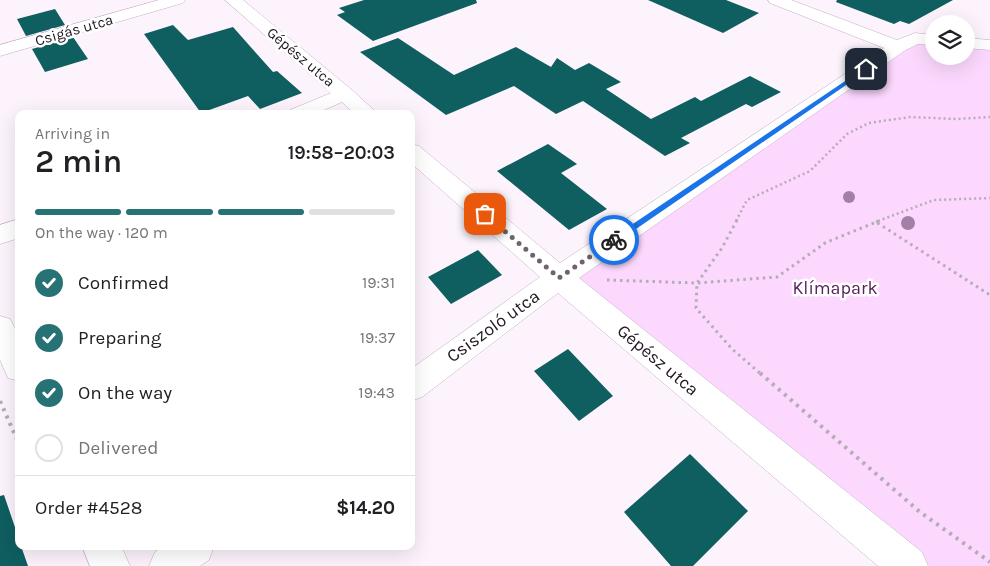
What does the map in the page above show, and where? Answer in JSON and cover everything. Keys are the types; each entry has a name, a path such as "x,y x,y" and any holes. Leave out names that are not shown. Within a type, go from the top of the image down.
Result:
{"street":[{"name":"Csigás utca","path":"0,51 177,0"},
{"name":"Gépész utca","path":"233,0 363,110"},
{"path":"776,0 898,47"},
{"name":"Csiszoló utca","path":"415,384 559,278 898,47 915,38 925,39"},
{"path":"975,44 990,45"},
{"path":"307,110 345,94"},
{"name":"Gépész utca","path":"415,154 559,278 908,566"},
{"path":"0,235 15,229"},
{"path":"0,328 15,360"},
{"path":"103,550 110,566"},
{"path":"169,566 190,550"}],"path":[{"path":"990,117 957,119 910,117 869,123 847,134 810,171 747,200 722,248 697,284 696,308 732,349 920,512 990,562"},
{"path":"559,278 697,284 777,277 825,244 934,200 990,198"},
{"path":"876,222 990,295"},
{"path":"0,402 15,435"}],"green space":[{"name":"Klímapark","path":"918,42 925,43 925,65 975,65 975,48 990,49 990,566 930,566 576,277"}],"building":[{"path":"364,0 476,0 477,3 373,41 337,15 345,12 339,8"},
{"path":"648,0 726,0 759,13 723,33"},
{"path":"837,0 953,0 909,24 900,21 894,24 836,2"},
{"path":"55,9 65,25 26,36 17,19"},
{"path":"173,25 188,40 233,27 273,72 277,71 302,93 260,109 248,96 209,110 199,110 144,34"},
{"path":"73,37 88,59 45,72 32,49"},
{"path":"398,38 454,75 516,47 551,67 557,58 575,70 589,63 621,82 606,89 651,119 695,97 701,101 750,76 781,92 752,107 746,104 681,138 690,143 665,156 583,101 556,114 514,86 446,115 360,52"},
{"path":"548,144 577,164 561,173 607,209 569,230 497,171"},
{"path":"478,250 502,275 451,304 428,277"},
{"path":"568,349 613,396 579,421 534,371"},
{"path":"690,454 748,511 693,566 671,566 624,512"},
{"path":"4,495 15,527 15,550 22,550 28,566 0,566 0,496"}],"way so far":[{"path":"485,214 559,278 614,240"}],"route":[{"path":"614,240 866,69"}]}
